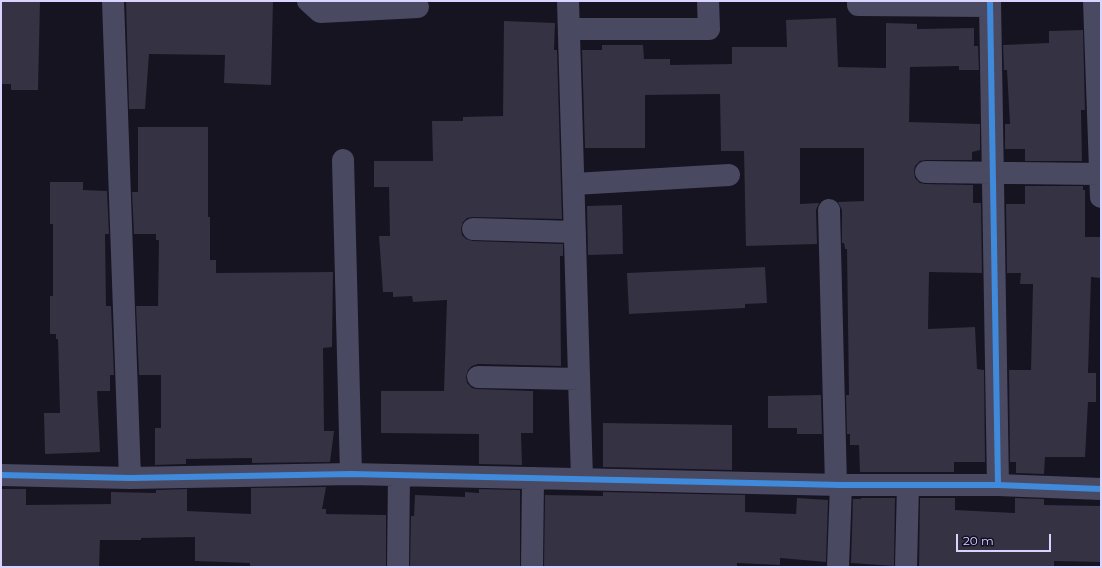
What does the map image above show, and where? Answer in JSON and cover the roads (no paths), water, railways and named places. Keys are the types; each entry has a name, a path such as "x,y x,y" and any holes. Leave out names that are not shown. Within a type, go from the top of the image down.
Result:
{"street":[{"path":"114,1 130,478"},
{"path":"308,1 320,12 418,7"},
{"path":"568,1 582,479"},
{"path":"569,29 709,29 708,1"},
{"path":"858,1 858,5 990,4 998,485"},
{"path":"1094,1 1101,197"},
{"path":"342,160 351,474"},
{"path":"926,172 1100,174"},
{"path":"574,184 729,175"},
{"path":"829,210 838,485 838,567"},
{"path":"473,229 575,232"},
{"path":"478,378 580,379"},
{"path":"1,475 130,478 351,474 838,485 998,485 1101,489"},
{"path":"398,567 399,475"},
{"path":"532,567 533,478"},
{"path":"906,567 908,485"}]}
